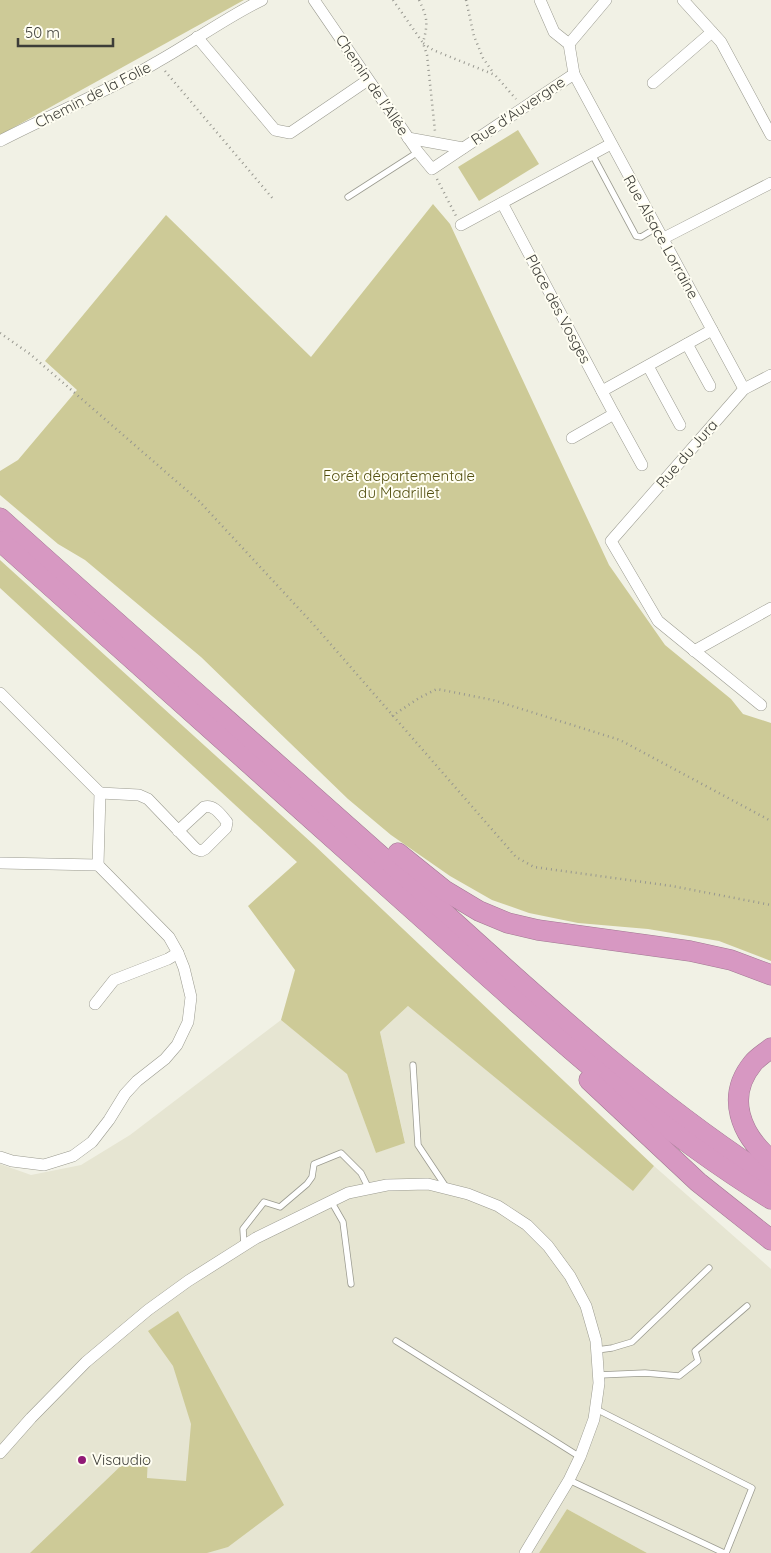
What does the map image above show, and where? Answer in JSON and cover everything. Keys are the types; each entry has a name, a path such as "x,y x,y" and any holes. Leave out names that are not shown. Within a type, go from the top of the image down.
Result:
{"highway":[{"path":"0,518 311,793 587,1041 694,1126 732,1154 771,1179"},
{"path":"0,541 556,1037 674,1133 737,1178 771,1199"},
{"path":"311,793 344,809 414,868 444,890 479,911 508,923 538,930 690,951 731,960 771,976"},
{"path":"556,1037 578,1070 660,1148 698,1182 771,1240"},
{"path":"771,1048 754,1062 746,1074 740,1087 738,1102 740,1116 747,1134 760,1151 771,1160"}],"street":[{"name":"Chemin de la Folie","path":"0,141 158,62 245,8 262,0"},
{"name":"Chemin de l'Allée","path":"314,0 408,138 432,169"},
{"path":"540,0 554,32 569,44 606,0"},
{"path":"683,0 721,42 771,135"},
{"path":"653,83 712,32"},
{"path":"197,37 275,130 290,133 368,80"},
{"name":"Rue Alsace Lorraine","path":"569,44 574,74 744,389"},
{"name":"Rue d'Auvergne","path":"432,169 574,74"},
{"name":"Rue d'Auvergne","path":"408,138 463,148"},
{"path":"461,225 611,144"},
{"path":"662,239 771,183"},
{"name":"Place des Vosges","path":"502,203 642,465"},
{"path":"602,391 712,330"},
{"path":"687,344 710,386"},
{"path":"648,366 680,425"},
{"name":"Rue du Jura","path":"694,651 658,621 611,541 744,389 771,375"},
{"path":"572,438 614,414"},
{"path":"761,705 694,651 771,608"},
{"path":"0,693 100,793 139,795 148,799 178,831"},
{"path":"98,865 100,793"},
{"path":"0,863 98,865 168,937 178,953 184,968 191,997 188,1022 177,1045 165,1059 136,1081 92,1142 73,1156 44,1166 12,1161 0,1157"},
{"path":"95,1004 114,980 168,959 178,953"},
{"path":"0,1453 31,1418 86,1362 155,1305 244,1245 348,1193 388,1185 428,1184 468,1194 498,1206 527,1225 548,1246 570,1276 586,1306 596,1341 599,1375 596,1409 580,1457 569,1480 524,1553"}],"lane":[{"path":"348,197 418,152"},
{"path":"592,154 636,236 641,237 656,228"},
{"path":"413,1065 418,1145 448,1189"},
{"path":"244,1245 243,1229 264,1202 280,1207 307,1184 312,1177 314,1164 324,1159 342,1153 361,1173 369,1189"},
{"path":"331,1201 343,1222 351,1284"},
{"path":"597,1350 632,1342 709,1268"},
{"path":"599,1375 645,1373 679,1376 698,1361 695,1350 747,1306"},
{"path":"396,1341 580,1457"},
{"path":"569,1480 725,1553 752,1488 596,1409"}],"path":[{"path":"393,0 423,43 432,50 495,75"},
{"path":"419,0 426,14 427,27 423,43 428,64 435,126 435,143"},
{"path":"466,0 474,36 483,58 495,75 524,107"},
{"path":"158,62 274,200"},
{"path":"432,169 461,225"},
{"path":"0,333 30,354 199,501 314,625 516,857 534,868 672,886 771,905"},
{"path":"392,716 419,698 437,689 493,700 620,740 771,820"}],"shaded area":[{"path":"408,1006 633,1190 654,1166 771,1269 771,1553 647,1553 567,1509 539,1553 0,1553 0,1164 31,1175 81,1165 130,1135 281,1020 347,1073 376,1153 405,1142 380,1032"}],"green space":[{"path":"0,0 244,0 0,135"},
{"path":"518,130 539,164 479,201 458,167"},
{"name":"Forêt départementale du Madrillet","path":"433,204 450,224 609,565 665,645 731,699 743,714 771,723 771,961 719,941 648,929 578,923 529,913 492,900 450,876 391,835 348,799 201,657 85,560 58,544 0,495 0,471 18,460 77,390 45,361 166,215 311,357"},
{"path":"0,560 313,844 654,1166 633,1191 408,1006 380,1032 405,1143 376,1153 347,1074 281,1020 295,970 248,906 297,862 0,588"},
{"path":"178,1311 284,1505 228,1547 207,1553 30,1553 127,1460 148,1456 147,1478 186,1481 191,1424 173,1366 148,1331"},
{"path":"567,1509 647,1553 539,1553"}],"place":[{"name":"Visaudio","path":"82,1460"}]}
